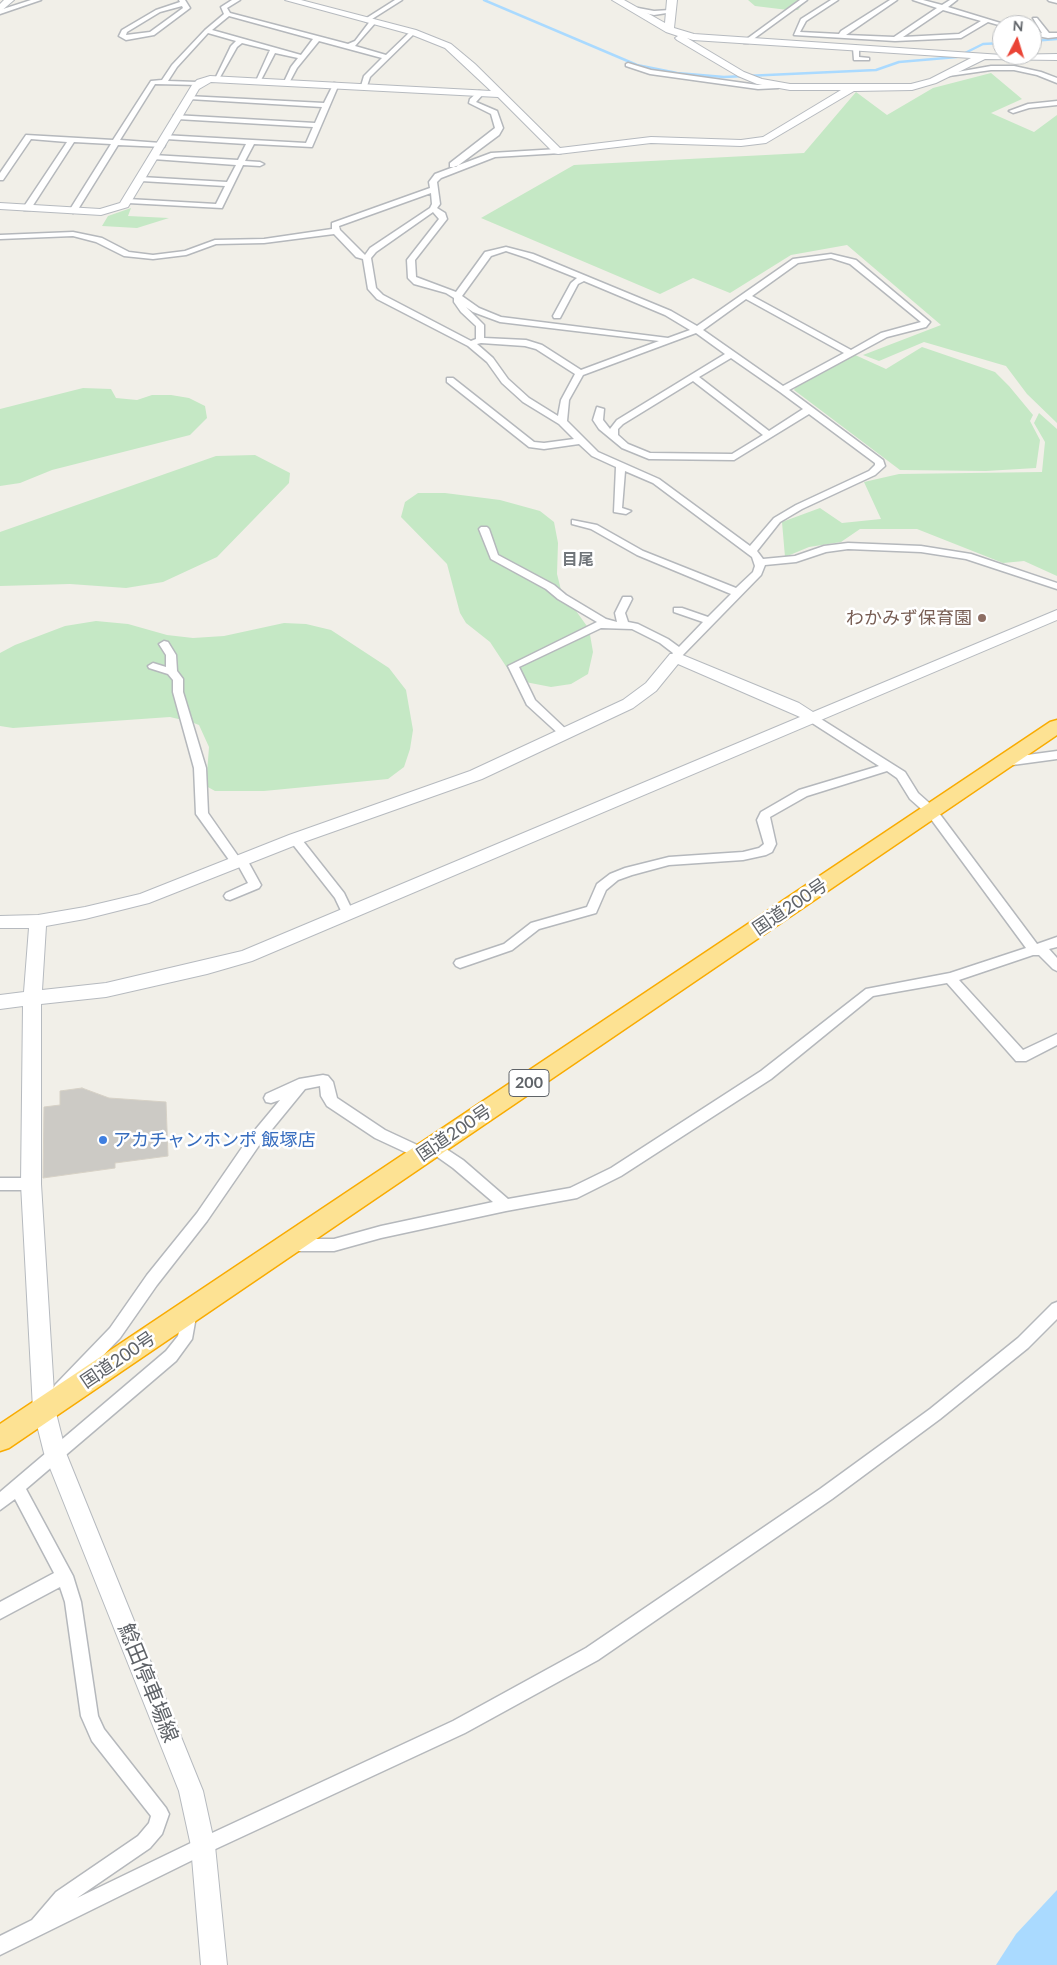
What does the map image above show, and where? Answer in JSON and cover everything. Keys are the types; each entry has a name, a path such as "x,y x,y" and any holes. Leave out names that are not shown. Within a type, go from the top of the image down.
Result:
{"highway":[{"name":"国道200号","path":"0,1439 1057,726"}],"street":[{"path":"0,11 9,0"},
{"path":"0,11 38,0"},
{"path":"237,0 223,8 228,14 387,57"},
{"path":"349,47 356,42 370,20 399,0"},
{"path":"617,0 638,10 741,74 778,86"},
{"path":"672,0 670,12 672,32"},
{"path":"746,42 804,0"},
{"path":"835,0 803,20 796,34 895,39 961,36 987,20"},
{"path":"842,36 843,32 894,0"},
{"path":"916,0 992,21"},
{"path":"895,39 954,0"},
{"path":"1051,0 1057,2"},
{"path":"183,1 186,8 152,34 126,38 122,36 124,30 158,11 183,1"},
{"path":"296,1 434,39 459,54 558,151"},
{"path":"638,10 654,13 670,12"},
{"path":"164,82 174,66 207,31 228,14"},
{"path":"1042,28 1048,36"},
{"path":"207,31 302,57"},
{"path":"364,86 366,76 414,32"},
{"path":"672,32 693,37 746,42 960,55 1057,57"},
{"path":"1042,35 1057,35"},
{"path":"287,82 302,57 318,38"},
{"path":"217,78 234,46 241,40"},
{"path":"856,48 856,59 867,59"},
{"path":"258,80 272,52 277,50"},
{"path":"628,65 650,72 758,88 778,86 898,88 933,81 983,56"},
{"path":"949,74 991,68 1014,68 1039,73 1057,81"},
{"path":"73,210 153,82 197,84 217,78 498,94"},
{"path":"0,206 109,211 124,205 197,84"},
{"path":"0,178 29,137 116,142 251,142 308,145 336,84"},
{"path":"445,171 494,155 558,151 651,140 741,143 766,140 852,87"},
{"path":"367,258 381,244 433,209 436,204 434,178 496,133 499,128 494,113 473,103 472,100 481,92"},
{"path":"188,97 327,105"},
{"path":"1013,111 1028,106 1057,103"},
{"path":"177,117 318,125"},
{"path":"27,208 72,140"},
{"path":"128,201 219,206 251,142"},
{"path":"154,158 260,164"},
{"path":"141,179 230,184"},
{"path":"367,258 359,255 336,231 335,225 434,189"},
{"path":"433,209 442,215 443,219 414,254 411,260 412,278 458,296 476,310 500,319 668,340"},
{"path":"0,238 73,234 99,240 127,254 153,257 186,253 215,242 264,242 336,231"},
{"path":"480,340 480,325 464,310 458,302 458,296 488,254 506,249 668,313 697,330 783,390 876,459 880,466 872,473 799,507 778,520 752,551"},
{"path":"562,422 565,400 580,373 697,330 796,261 815,257 845,258 853,262 926,322 923,325 884,334 783,390"},
{"path":"367,258 372,289 380,297 471,344 490,360 505,381 526,400 562,422 595,454 656,481 752,551 760,562"},
{"path":"556,316 574,283 583,278"},
{"path":"746,296 849,352"},
{"path":"471,344 480,340 526,343 539,347 580,373"},
{"path":"612,436 614,429 620,422 731,354"},
{"path":"694,378 769,435"},
{"path":"450,380 532,444 544,446 581,441"},
{"path":"600,409 598,420 602,427 625,446 650,456 725,458 734,457 810,409"},
{"path":"621,466 617,510 626,511"},
{"path":"575,522 594,527 640,554 718,583 738,593"},
{"path":"484,529 494,556 550,587 562,597 611,625"},
{"path":"760,562 796,559 824,549 848,546 921,548 968,556 1057,586"},
{"path":"0,922 38,921 113,908 142,899 238,860 476,775 565,733 636,698 651,687 677,655 756,573 760,562"},
{"path":"624,625 620,618 620,612 627,599"},
{"path":"564,606 578,616 599,625 634,626 649,633 677,655 794,707 889,767 901,776 914,796 932,812 1038,950 1057,966"},
{"path":"678,610 710,621"},
{"path":"0,1002 32,1000 106,990 207,967 284,942 1057,616"},
{"path":"565,733 531,702 512,666 599,625"},
{"path":"164,644 172,655 172,672"},
{"path":"153,666 172,672 178,680 178,692 200,768 202,814 255,885 230,896"},
{"path":"1003,762 1057,755"},
{"path":"460,963 508,947 535,926 592,910 601,887 614,877 629,871 669,861 754,855 762,852 768,849 770,844 763,820 765,815 803,793 889,767"},
{"path":"295,839 340,896 348,914"},
{"name":"鯰田停車場線","path":"38,921 32,1000 31,1184 44,1409 55,1453 191,1791 203,1850 214,1965"},
{"path":"290,1245 334,1245 381,1232 416,1226 506,1205 572,1194 616,1172 766,1075 870,992 950,978 1038,950 1057,942"},
{"path":"950,978 1021,1058 1057,1039"},
{"path":"270,1098 300,1085 323,1080 328,1086 328,1096 332,1102 380,1134 429,1150 458,1164 506,1205"},
{"path":"44,1409 66,1381 115,1333 152,1280 202,1217 255,1140 300,1085"},
{"path":"0,1184 31,1184"},
{"path":"0,1946 459,1726 592,1654 826,1494 927,1420 1023,1342 1057,1309"},
{"path":"0,1502 55,1453 172,1356 185,1339 190,1311"},
{"path":"16,1488 65,1576 73,1602 90,1716 98,1735 160,1814 156,1828 144,1842 62,1898 36,1928"},
{"path":"0,1611 65,1576"}],"green space":[{"path":"748,0 806,0 798,10 788,10 755,6"},
{"path":"991,73 1022,99 991,113 1034,132 1057,115 1057,423 1027,394 1006,366 924,342 879,361 863,355 941,325 847,245 791,255 730,293 693,278 660,294 481,218 574,165 804,153 856,92 887,115 933,88"},
{"path":"131,208 128,216 169,218 137,228 102,226 108,216"},
{"path":"922,347 995,372 1009,386 1033,415 1030,421 1040,440 1036,468 986,471 900,470 794,390 796,386 853,354 886,369"},
{"path":"83,388 111,389 116,398 137,400 152,395 171,395 189,398 205,406 207,418 190,435 52,470 20,483 0,486 0,409"},
{"path":"1039,413 1057,429 1057,576 1024,561 1003,563 917,529 860,529 841,542 809,547 785,557 782,522 820,508 842,523 881,519 864,482 899,474 1042,472 1045,442 1034,423"},
{"path":"255,455 290,473 289,483 217,557 163,582 126,588 70,584 0,586 0,532 216,456"},
{"path":"418,493 445,493 500,500 540,511 554,522 558,543 557,574 561,590 589,629 593,652 588,674 571,684 551,687 515,680 490,642 466,623 460,613 447,564 401,517 405,502"},
{"path":"96,621 128,624 167,635 193,638 224,636 284,623 306,624 331,630 389,668 406,690 413,730 410,749 404,767 388,779 264,791 215,791 206,786 209,747 199,725 191,722 170,717 13,728 0,726 0,653 15,645 65,626"}],"water":[{"path":"1057,1890 1057,1965 996,1965 1016,1934"}],"building":[{"name":"アカチャンホンポ 飯塚店","path":"82,1088 109,1098 166,1102 168,1156 115,1163 115,1168 43,1178 44,1107 60,1105 60,1091"}],"waterway":[{"path":"484,0 637,65 677,73 724,77 876,70 899,62 957,57 983,44 992,44"},
{"path":"1042,40 1057,39"}],"place":[{"name":"わかみず保育園","path":"982,618"},
{"name":"アカチャンホンポ 飯塚店","path":"103,1140"}],"district":[{"name":"目尾","path":"578,560"}]}
